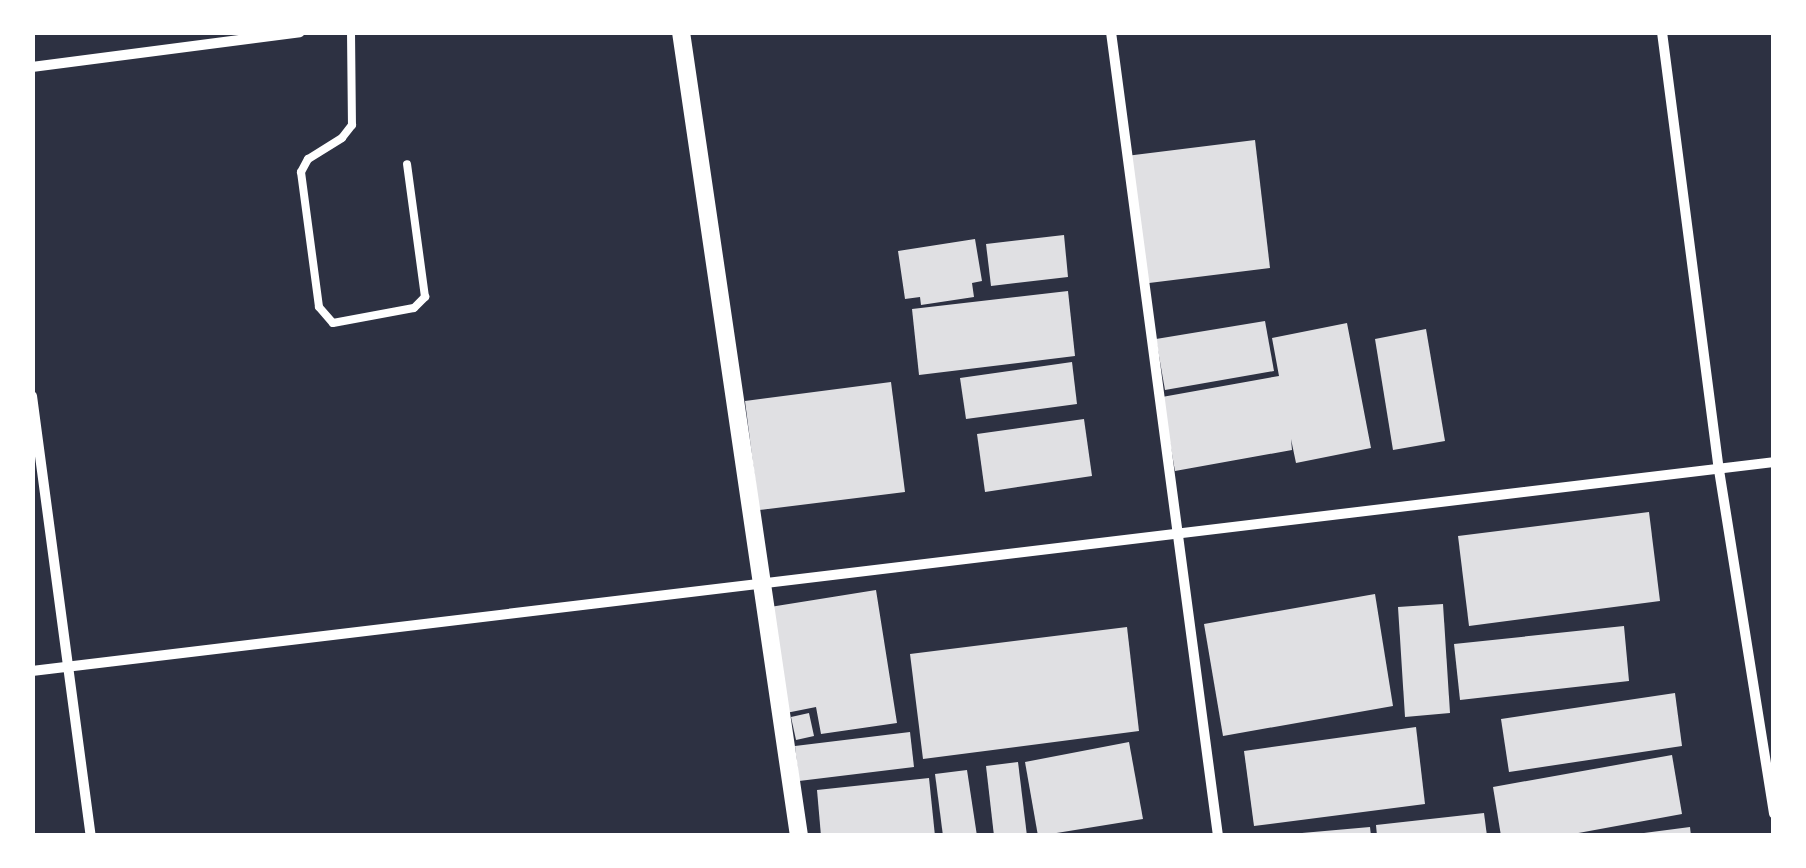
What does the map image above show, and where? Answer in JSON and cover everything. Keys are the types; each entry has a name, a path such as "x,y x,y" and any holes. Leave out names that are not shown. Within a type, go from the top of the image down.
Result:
{"street":[{"path":"32,67 300,32"},
{"path":"681,32 799,836"},
{"path":"1110,32 1218,836"},
{"path":"1662,32 1719,470 1774,814"},
{"path":"32,396 91,836"},
{"path":"32,671 1774,462"}],"lane":[{"path":"351,32 352,125 342,138 308,159 301,172 319,307 333,323 414,308 425,297 408,164"}],"building":[{"path":"1255,140 1270,268 1141,284 1126,156"},
{"path":"1064,235 1068,277 991,286 986,244"},
{"path":"975,239 982,281 972,283 974,297 921,305 920,297 905,299 898,251"},
{"path":"1068,291 1075,356 919,375 912,309"},
{"path":"1265,321 1274,371 1165,390 1156,339"},
{"path":"1347,323 1371,448 1296,463 1291,439 1292,450 1175,471 1162,397 1279,376 1272,338"},
{"path":"1426,329 1445,441 1393,450 1375,339"},
{"path":"1072,362 1077,404 966,419 960,378"},
{"path":"891,382 905,492 759,510 745,401"},
{"path":"1084,419 1092,476 985,492 977,434"},
{"path":"1649,512 1660,601 1469,626 1458,536"},
{"path":"876,590 897,723 821,734 816,707 786,713 770,607"},
{"path":"1375,594 1393,706 1223,736 1204,624"},
{"path":"1443,604 1450,713 1405,717 1398,607"},
{"path":"1624,626 1629,681 1460,700 1454,644"},
{"path":"1127,627 1139,731 923,759 910,654"},
{"path":"1675,693 1682,746 1509,772 1501,719"},
{"path":"809,713 814,736 796,740 791,717"},
{"path":"1416,727 1425,804 1254,826 1244,751"},
{"path":"910,732 914,767 799,781 795,746"},
{"path":"1129,742 1143,819 1038,836 1025,762"},
{"path":"1672,755 1682,814 1562,836 1501,836 1493,787"},
{"path":"1018,762 1027,836 994,836 986,766"},
{"path":"967,770 977,836 943,836 935,774"},
{"path":"929,778 935,836 821,836 817,790"},
{"path":"1484,813 1487,836 1377,836 1376,825"},
{"path":"1370,827 1371,836 1302,836 1302,833"},
{"path":"1690,827 1691,836 1644,836 1644,833"}]}
